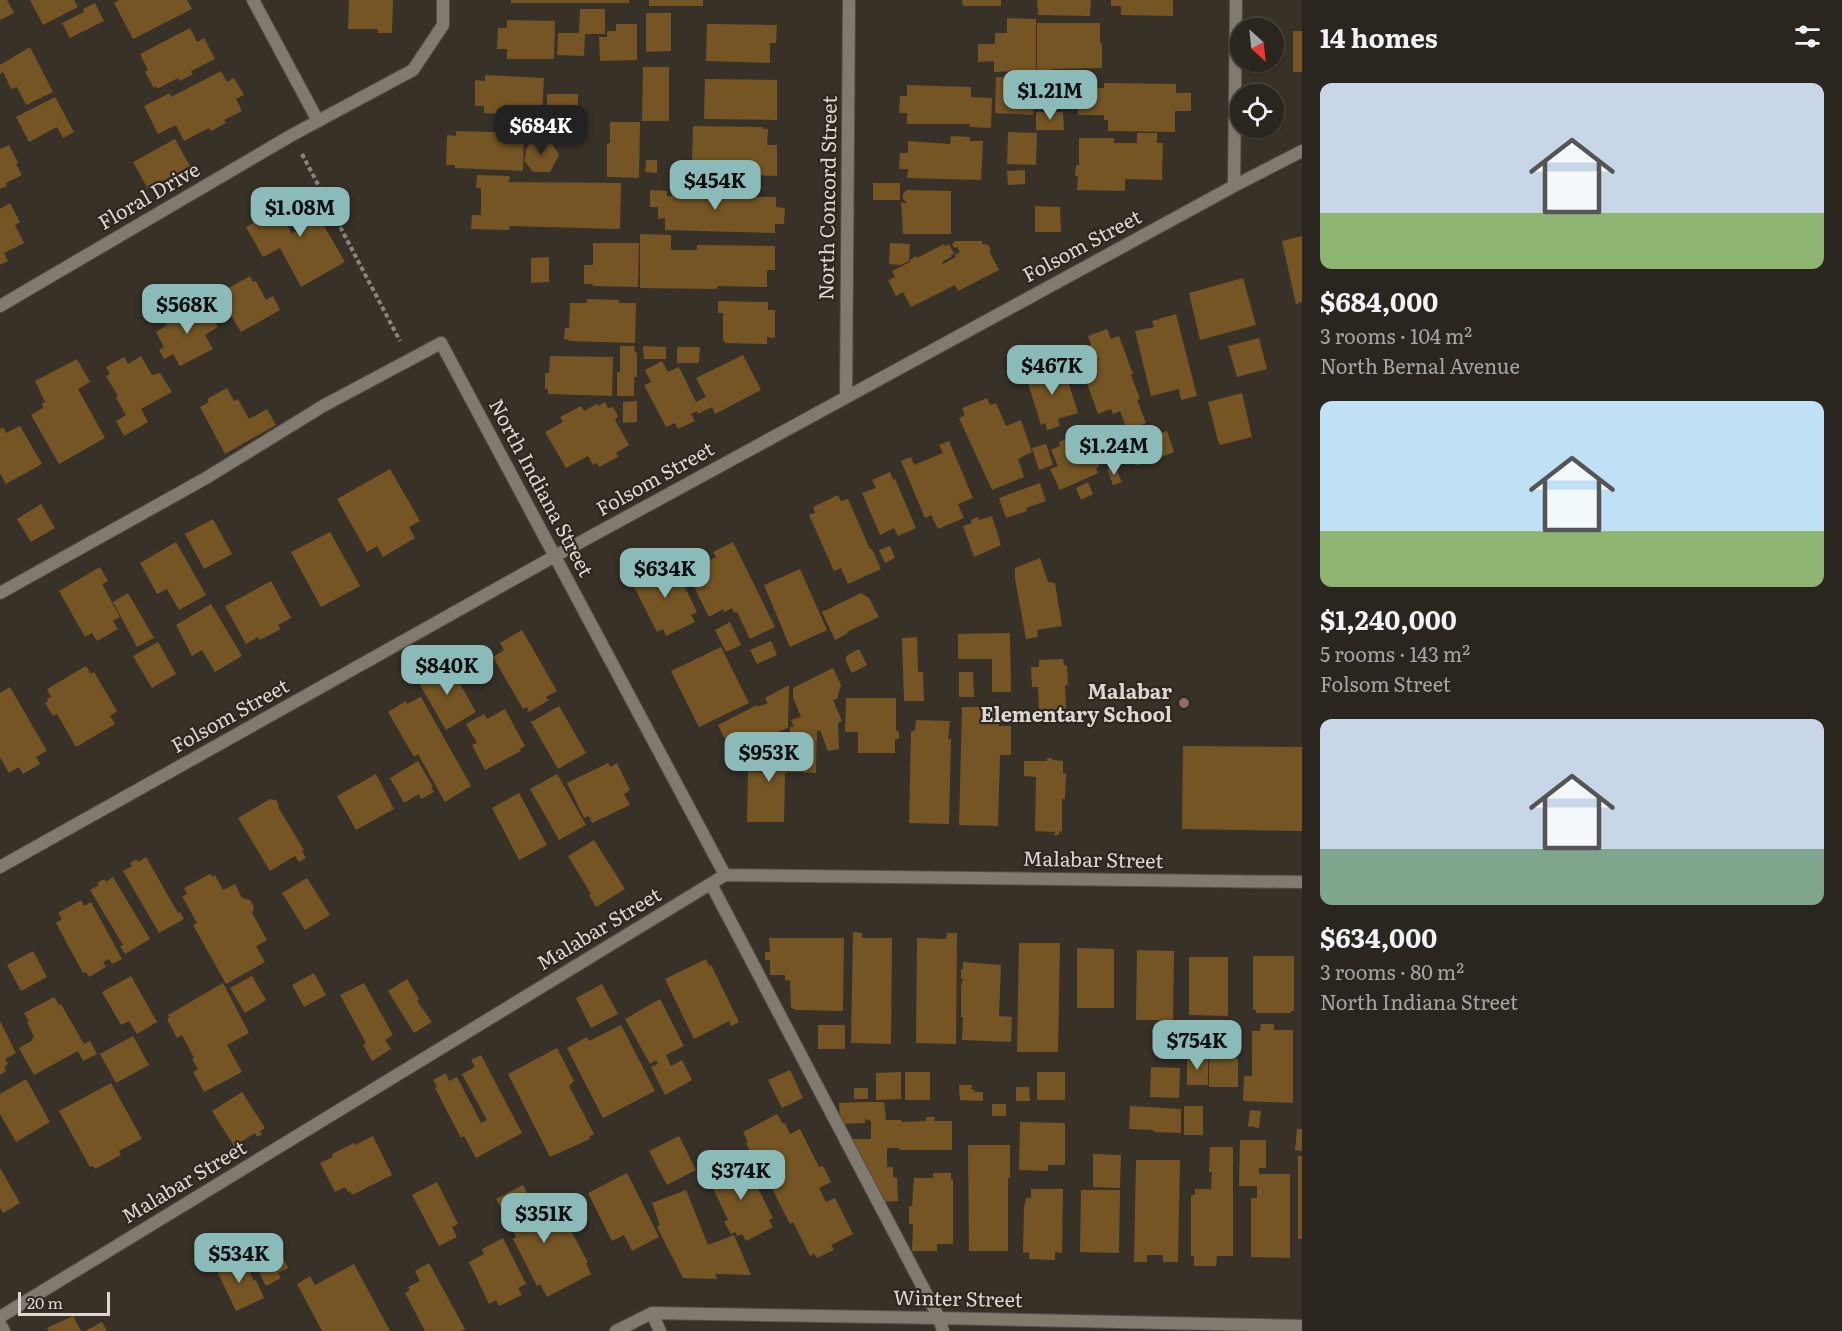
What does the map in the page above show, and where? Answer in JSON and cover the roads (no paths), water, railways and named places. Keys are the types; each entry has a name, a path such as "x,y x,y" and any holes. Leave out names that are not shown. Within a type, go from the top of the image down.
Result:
{"street":[{"path":"253,0 318,122"},
{"name":"Floral Drive","path":"0,306 292,135 412,70 443,25 443,0"},
{"name":"North Concord Street","path":"846,396 849,0"},
{"path":"1234,186 1236,0"},
{"name":"Folsom Street","path":"0,867 555,556 846,396 1302,151"},
{"name":"North Indiana Street","path":"0,593 206,478 323,406 441,343 725,875"},
{"name":"Malabar Street","path":"1,1316 725,875 1302,882"},
{"path":"711,884 944,1331"},
{"path":"652,1313 660,1331"},
{"name":"Winter Street","path":"616,1331 652,1313 1302,1326"},
{"path":"1,1316 4,1331"}],"place":[{"name":"Malabar Elementary School","path":"1184,703"}]}
